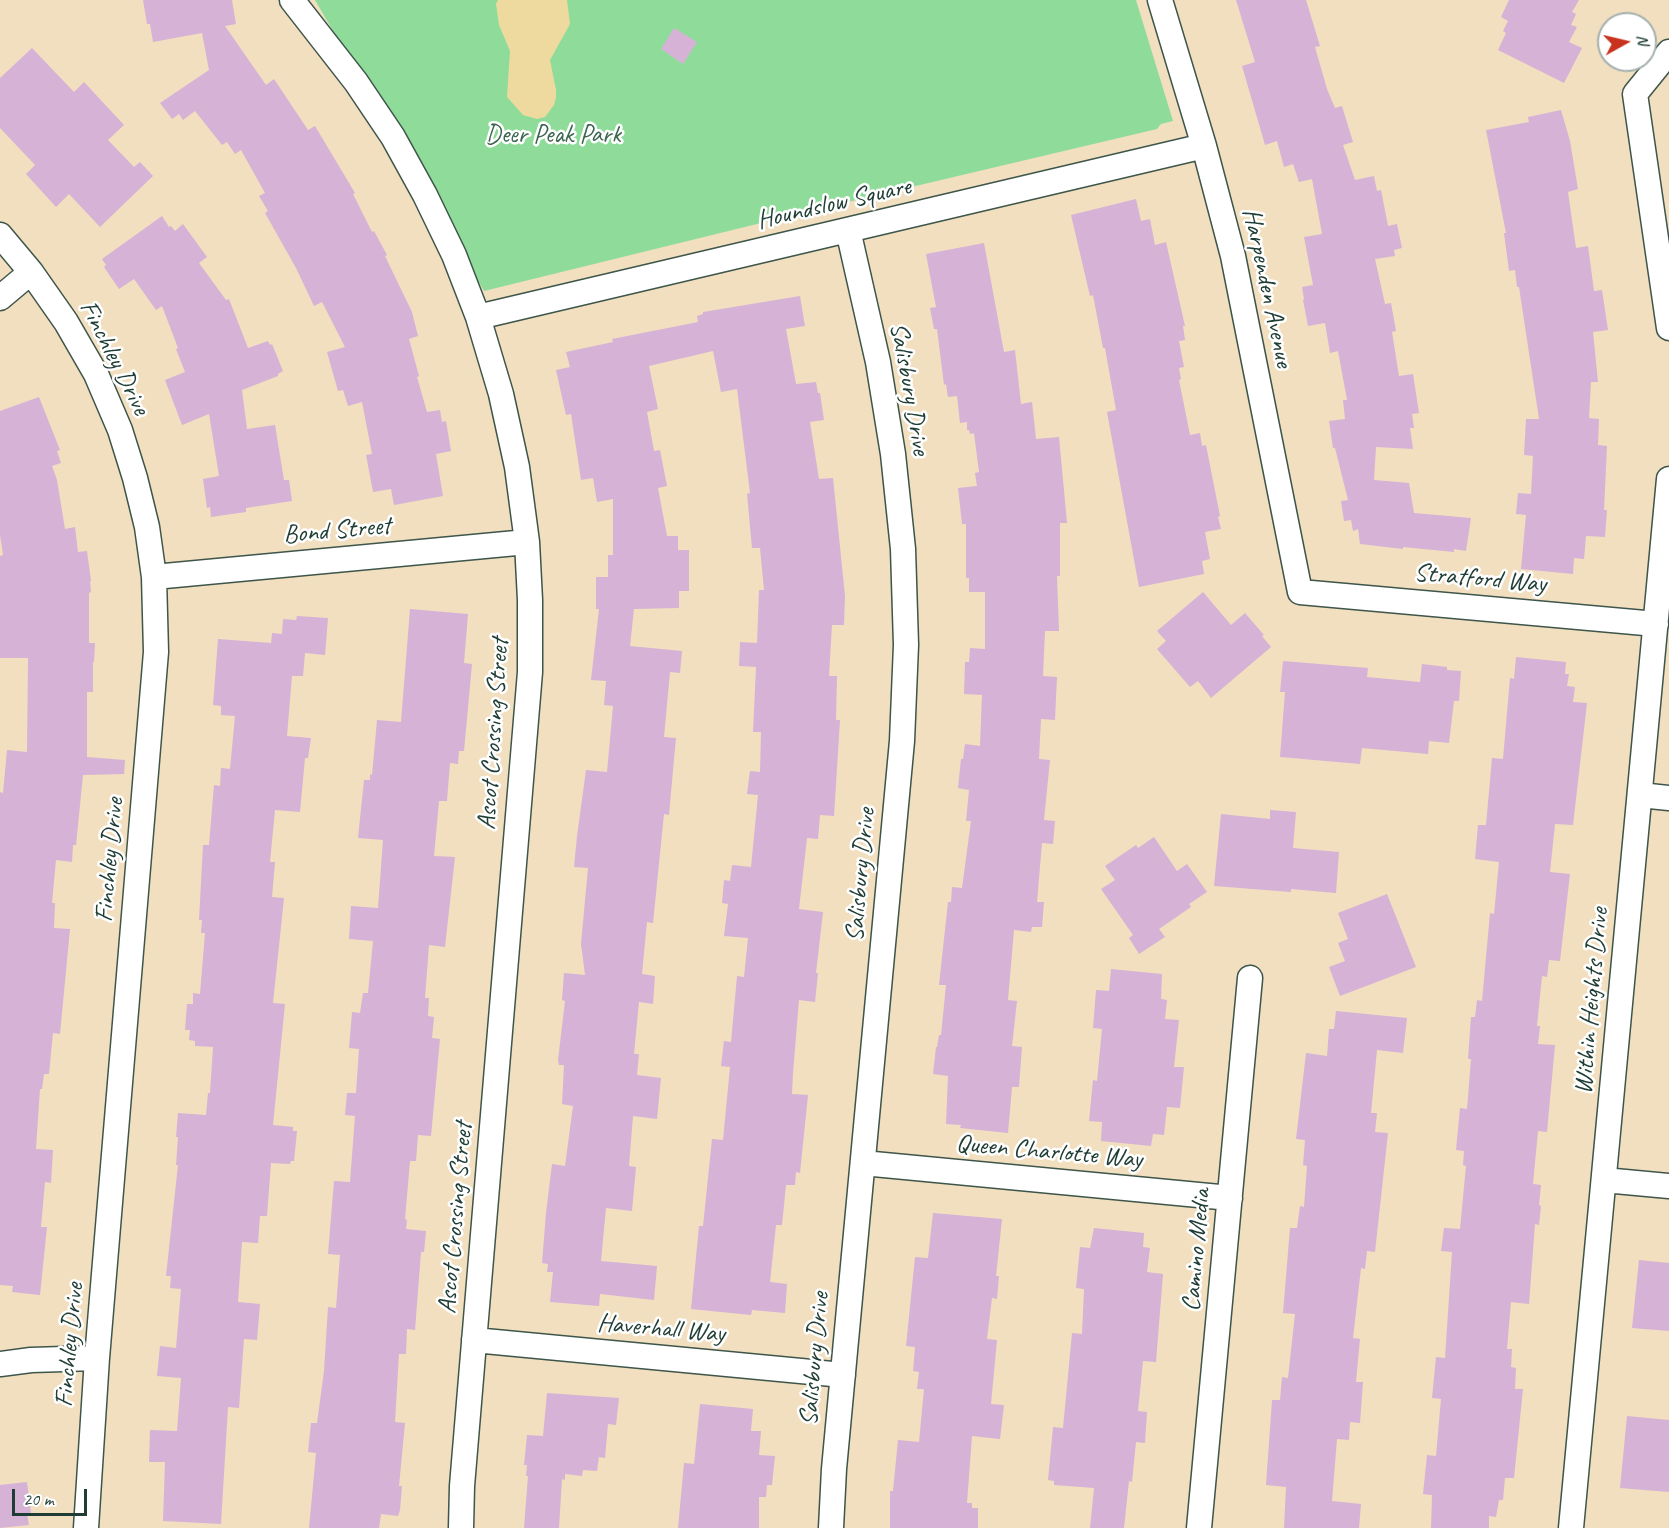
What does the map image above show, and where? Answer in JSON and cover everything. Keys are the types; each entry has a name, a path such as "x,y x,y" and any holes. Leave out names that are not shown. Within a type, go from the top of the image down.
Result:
{"street":[{"name":"Ascot Crossing Street","path":"292,0 356,82 393,137 454,255 478,317 501,394 517,467 527,542 530,672 462,1486 461,1528"},
{"name":"Harpenden Avenue","path":"1160,0 1204,146 1233,256 1300,592"},
{"path":"1669,52 1635,94 1669,328"},
{"name":"Houndslow Square","path":"478,317 1204,146"},
{"name":"Salisbury Drive","path":"831,1528 862,1163 902,741 906,645 903,549 893,454 878,363 848,230"},
{"name":"Finchley Drive","path":"0,235 31,272 76,339 96,374 120,430 135,478 154,577 156,652 97,1358 86,1528"},
{"path":"0,298 31,272"},
{"name":"Within Heights Drive","path":"1571,1528 1669,479"},
{"name":"Bond Street","path":"154,577 527,542"},
{"name":"Stratford Way","path":"1300,592 1656,624"},
{"path":"1640,795 1669,798"},
{"name":"Camino Media","path":"1199,1528 1250,978"},
{"name":"Queen Charlotte Way","path":"862,1163 1230,1198"},
{"path":"1604,1180 1669,1186"},
{"name":"Haverhall Way","path":"474,1340 843,1375"},
{"path":"0,1364 31,1360 97,1358"}],"green space":[{"name":"Deer Peak Park","path":"315,0 1136,0 1173,121 1161,124 1157,129 484,291"}],"sand":[{"path":"498,0 567,0 570,24 550,60 556,97 554,105 545,117 537,119 523,115 507,97 510,51 499,25 496,4"}],"building":[{"path":"143,0 232,0 236,24 225,26 266,85 274,79 308,130 315,126 355,193 353,194 372,232 374,231 387,255 385,256 412,312 418,336 409,339 427,412 440,410 442,422 446,421 451,451 436,454 443,496 394,505 391,489 373,492 366,455 372,454 362,402 348,406 343,390 338,391 327,352 345,347 322,302 314,306 265,213 268,211 259,196 265,193 241,150 235,154 227,142 222,145 195,111 183,120 179,114 172,119 160,103 209,70 202,33 153,42"},
{"path":"1236,0 1306,0 1320,46 1315,47 1327,89 1335,108 1342,106 1353,142 1343,145 1355,180 1374,176 1377,191 1381,190 1388,226 1397,224 1402,248 1394,250 1395,256 1375,259 1385,304 1391,303 1396,331 1392,332 1399,376 1413,374 1419,413 1412,414 1414,428 1410,428 1413,449 1376,447 1374,480 1409,483 1414,513 1471,518 1466,551 1403,547 1403,549 1360,544 1358,529 1353,531 1351,520 1344,521 1341,501 1348,500 1335,448 1333,448 1329,421 1345,419 1343,400 1347,400 1338,351 1330,353 1325,323 1308,326 1303,300 1302,287 1313,285 1304,237 1322,234 1312,179 1299,182 1293,164 1284,167 1277,141 1265,145 1242,66 1255,62"},
{"path":"1509,0 1579,0 1572,12 1576,14 1571,25 1577,27 1569,42 1582,48 1564,83 1498,50 1506,33 1503,31 1508,21 1501,17"},
{"path":"674,28 697,42 683,64 661,49"},
{"path":"32,48 74,92 84,82 124,125 108,140 134,167 140,162 153,176 100,227 69,194 56,207 26,174 35,165 0,128 0,78"},
{"path":"1561,110 1570,141 1578,189 1568,192 1576,248 1588,246 1594,291 1602,290 1608,330 1593,332 1598,382 1591,382 1589,418 1599,419 1598,445 1607,446 1605,537 1586,536 1584,559 1574,558 1573,574 1521,569 1526,515 1516,514 1518,493 1531,494 1533,456 1524,455 1526,419 1539,419 1519,287 1517,287 1515,270 1509,271 1504,233 1506,233 1486,130 1529,122 1528,117"},
{"path":"1136,199 1141,221 1150,219 1155,245 1166,242 1185,326 1183,326 1185,340 1179,341 1184,367 1179,368 1181,379 1179,380 1190,435 1200,433 1202,446 1206,445 1221,529 1205,532 1210,559 1202,561 1204,574 1139,587 1107,412 1116,410 1105,348 1103,348 1093,295 1090,296 1071,215"},
{"path":"162,216 169,227 171,226 175,231 183,224 207,257 199,263 226,300 229,299 248,348 268,341 270,345 272,344 283,371 278,376 242,390 247,429 275,425 284,480 289,480 292,501 246,508 246,512 211,517 210,507 207,508 203,479 219,476 209,414 182,425 165,380 185,372 162,306 156,310 134,279 119,289 104,267 106,265 102,259"},
{"path":"984,243 1004,352 1015,350 1021,404 1032,402 1036,439 1059,437 1067,523 1060,523 1060,576 1057,576 1059,631 1045,631 1043,676 1057,677 1055,720 1041,719 1039,759 1050,760 1044,820 1055,821 1053,844 1042,843 1037,902 1044,902 1042,927 1032,927 1031,932 1014,930 1008,1000 1017,1001 1012,1046 1022,1047 1019,1087 1012,1087 1008,1133 960,1128 961,1125 946,1124 948,1076 933,1074 936,1047 939,1035 941,1035 946,985 939,985 948,902 951,902 952,887 962,888 971,821 966,821 969,790 958,788 961,759 963,759 965,744 980,746 982,695 964,694 965,662 969,662 970,648 985,649 985,592 969,592 969,578 966,578 966,524 962,524 958,488 977,486 975,473 979,472 974,433 970,434 967,430 967,422 960,423 957,396 948,397 946,384 944,385 937,329 934,329 930,308 936,307 926,254"},
{"path":"800,296 805,326 786,329 796,384 816,382 818,393 820,393 824,420 810,422 819,479 833,478 845,596 844,625 832,625 829,676 837,676 836,720 840,720 834,816 820,815 818,839 807,838 799,909 823,912 815,1002 799,1000 792,1094 808,1095 800,1173 796,1172 795,1185 786,1185 782,1225 776,1225 770,1282 787,1284 785,1313 752,1310 751,1315 691,1309 699,1226 703,1226 712,1139 723,1140 730,1067 721,1066 724,1041 731,1042 737,976 744,977 748,938 724,936 728,904 722,903 724,880 730,881 732,865 751,867 758,795 747,794 750,771 760,772 761,732 753,732 756,667 739,666 740,642 757,643 759,590 764,590 760,548 752,548 747,494 750,493 737,389 721,392 713,351 649,366 658,409 647,412 654,451 660,450 667,486 658,488 667,536 678,536 678,550 689,550 689,591 679,591 679,608 634,609 630,646 682,651 680,673 670,672 664,737 676,738 669,815 664,814 653,923 647,922 642,974 655,976 653,1004 639,1002 634,1054 639,1054 637,1075 661,1078 657,1119 633,1116 629,1166 636,1167 632,1211 606,1208 601,1261 657,1266 654,1300 600,1294 599,1306 550,1302 553,1272 547,1272 548,1264 542,1263 546,1213 552,1164 565,1166 573,1106 562,1104 564,1065 559,1065 558,1060 565,1001 562,1000 564,973 585,975 581,944 588,868 574,867 577,836 586,770 607,772 613,706 604,705 606,681 591,680 599,609 596,609 596,577 608,577 608,555 613,555 613,499 597,502 593,478 581,480 571,414 566,415 556,370 570,367 566,352 613,342 612,339 698,322 697,316 703,312"},
{"path":"39,397 60,450 57,451 61,463 52,466 57,480 65,529 75,527 78,552 87,551 91,581 89,643 95,643 93,692 87,692 87,757 125,760 124,774 83,775 76,845 73,845 72,862 56,860 52,903 55,903 54,928 70,929 60,1034 53,1033 49,1074 44,1074 42,1089 40,1089 36,1149 53,1150 51,1183 45,1182 41,1227 47,1227 40,1295 12,1292 13,1286 0,1285 0,792 3,793 7,750 27,752 28,658 0,658 0,556 3,555 0,535 0,411"},
{"path":"1203,592 1231,625 1245,613 1271,647 1211,698 1198,681 1190,687 1157,649 1166,641 1157,631"},
{"path":"410,609 468,614 464,663 472,664 464,751 459,751 458,764 450,763 447,801 439,801 434,856 455,857 445,947 429,945 425,998 429,998 428,1016 434,1017 432,1038 440,1039 431,1136 418,1135 416,1161 410,1161 405,1219 407,1220 406,1229 426,1231 424,1252 421,1252 415,1330 407,1329 406,1354 399,1354 395,1422 405,1423 399,1486 402,1486 400,1510 398,1516 381,1514 379,1528 309,1528 316,1453 308,1452 311,1423 317,1423 324,1371 328,1307 336,1308 340,1255 328,1254 334,1181 350,1182 355,1116 345,1115 347,1093 356,1093 359,1049 349,1048 352,1012 360,1013 363,993 368,993 373,941 349,939 351,906 378,908 383,840 358,838 364,780 370,780 370,774 372,775 377,720 401,722"},
{"path":"297,616 328,618 325,655 305,653 303,676 292,676 287,736 311,738 308,758 305,758 300,812 275,810 270,862 275,862 272,897 284,898 273,1003 285,1004 273,1125 293,1127 293,1131 297,1131 294,1161 290,1164 271,1163 267,1216 260,1216 258,1243 242,1242 238,1302 260,1304 257,1340 244,1339 239,1408 228,1407 221,1524 163,1521 165,1462 149,1462 150,1430 177,1431 181,1378 157,1376 160,1346 176,1348 181,1289 170,1288 171,1276 166,1276 178,1165 176,1165 178,1137 176,1137 178,1113 206,1115 213,1047 195,1046 195,1041 189,1040 190,1030 185,1030 187,1004 193,1004 193,993 200,994 205,933 201,933 202,920 199,920 203,845 209,845 214,785 220,786 221,768 230,769 235,716 221,715 221,706 213,705 218,639 271,643 272,633 282,634 283,619 296,620"},
{"path":"1516,657 1566,662 1565,674 1569,674 1567,686 1575,687 1573,702 1587,703 1573,825 1555,824 1550,872 1570,874 1560,961 1549,960 1547,977 1542,976 1537,1026 1540,1026 1538,1044 1555,1045 1547,1132 1538,1131 1533,1184 1541,1185 1539,1205 1541,1206 1539,1225 1535,1224 1529,1304 1511,1302 1507,1349 1512,1349 1511,1367 1516,1368 1515,1389 1523,1389 1514,1478 1505,1478 1503,1500 1499,1500 1496,1517 1489,1516 1489,1528 1431,1528 1432,1495 1423,1494 1427,1455 1436,1456 1441,1399 1432,1398 1436,1357 1445,1358 1452,1252 1441,1251 1444,1228 1460,1229 1466,1166 1463,1165 1464,1151 1456,1150 1460,1108 1467,1109 1471,1059 1468,1059 1471,1017 1475,1017 1477,1000 1482,1001 1490,913 1494,914 1499,862 1475,859 1478,825 1486,825 1492,758 1503,759 1510,678 1514,679"},
{"path":"1283,661 1368,668 1367,677 1420,682 1422,664 1461,671 1459,701 1454,701 1449,743 1429,741 1428,754 1362,748 1360,764 1280,757 1285,692 1280,692"},
{"path":"1270,810 1296,812 1293,848 1339,852 1336,893 1214,886 1221,814 1270,819"},
{"path":"1154,837 1177,871 1187,864 1207,892 1189,904 1191,907 1159,929 1165,937 1139,954 1129,938 1133,935 1101,889 1115,880 1105,866 1136,845 1138,848"},
{"path":"1387,894 1416,967 1340,996 1329,967 1345,961 1338,943 1348,939 1338,913"},
{"path":"1111,969 1162,974 1161,999 1167,1000 1165,1019 1179,1020 1174,1067 1184,1067 1180,1108 1167,1107 1164,1135 1153,1134 1151,1146 1101,1141 1102,1122 1089,1121 1093,1080 1097,1081 1102,1029 1093,1028 1096,990 1109,991"},
{"path":"1336,1011 1407,1018 1403,1053 1377,1050 1371,1113 1377,1113 1375,1132 1388,1133 1375,1252 1367,1251 1365,1269 1361,1268 1353,1338 1360,1339 1356,1382 1363,1382 1360,1423 1350,1422 1349,1440 1337,1439 1332,1501 1361,1504 1359,1528 1284,1528 1286,1487 1266,1485 1272,1400 1280,1400 1282,1377 1288,1378 1295,1314 1283,1313 1290,1228 1297,1228 1300,1206 1304,1207 1307,1166 1303,1165 1305,1140 1296,1139 1306,1053 1327,1056 1329,1029 1334,1029"},
{"path":"933,1213 1002,1219 996,1276 999,1276 997,1299 992,1298 987,1339 997,1340 991,1404 1004,1405 1000,1439 972,1436 967,1503 972,1503 972,1508 978,1508 978,1528 890,1528 890,1491 893,1491 898,1440 919,1442 924,1389 917,1389 919,1372 913,1371 915,1347 906,1346 915,1257 928,1258"},
{"path":"1094,1228 1144,1233 1143,1247 1150,1248 1147,1272 1163,1274 1156,1362 1143,1361 1138,1411 1147,1412 1145,1443 1136,1442 1124,1528 1090,1528 1094,1488 1054,1485 1054,1481 1048,1480 1053,1427 1063,1428 1072,1333 1082,1334 1084,1289 1076,1288 1080,1247 1090,1248"},
{"path":"1639,1260 1669,1263 1669,1331 1632,1328"},
{"path":"547,1393 619,1398 616,1425 608,1424 605,1458 599,1457 597,1471 583,1470 582,1476 565,1474 565,1480 562,1479 559,1528 524,1528 528,1476 526,1476 527,1465 524,1465 527,1435 543,1436"},
{"path":"700,1404 753,1409 751,1431 761,1431 759,1455 775,1456 772,1485 767,1485 766,1497 759,1497 759,1528 678,1528 684,1463 694,1464"},
{"path":"1627,1416 1669,1420 1669,1492 1620,1488"},
{"path":"27,1482 31,1513 27,1513 29,1525 0,1528 0,1485"}]}
